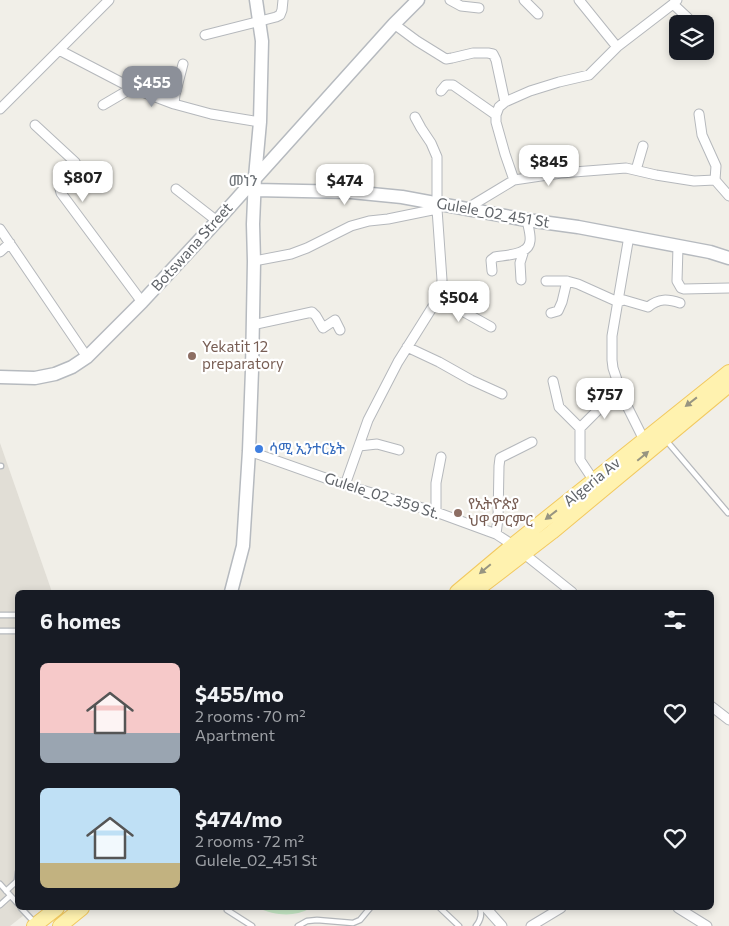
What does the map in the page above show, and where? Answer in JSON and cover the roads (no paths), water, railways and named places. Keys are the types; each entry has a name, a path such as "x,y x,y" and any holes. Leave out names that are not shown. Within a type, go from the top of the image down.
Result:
{"main road":[{"path":"232,590 243,546 249,451 254,262 253,224 260,122 262,41 256,0"},
{"name":"Botswana Street","path":"0,377 35,378 55,374 72,367 87,357 142,302 217,221 413,2"},
{"name":"Gulele_02_451 St","path":"255,190 351,192 402,197 437,206 466,209 629,236 710,252 729,258"},
{"name":"Algeria Av","path":"476,590 594,482 729,372"},
{"name":"Algeria Av","path":"460,590 518,550 664,438 729,385"},
{"path":"36,926 55,910"},
{"path":"60,926 80,910"}],"street":[{"path":"0,109 109,0"},
{"path":"205,35 276,17 280,15 283,0"},
{"path":"450,0 462,6 479,8"},
{"path":"524,0 538,14"},
{"path":"579,0 617,47"},
{"path":"514,180 496,122 499,107 505,102 530,91 589,75 617,47 675,2 686,15"},
{"path":"394,24 446,59 473,53 493,54 505,102"},
{"path":"59,50 132,88 174,104 211,114 260,122"},
{"path":"174,104 183,64"},
{"path":"440,91 446,85 453,85 496,115"},
{"path":"104,105 132,88"},
{"path":"699,114 702,135 716,166 715,180 729,196"},
{"path":"345,485 368,420 407,347 439,298 442,280 437,206 437,157 416,117"},
{"path":"35,125 75,162 75,168 60,189 61,193 142,302"},
{"path":"636,170 643,146"},
{"path":"466,209 514,180 562,173 626,168 694,181 715,180"},
{"path":"176,189 217,221"},
{"path":"254,262 291,254 351,226 369,221 388,219 437,206"},
{"path":"521,280 520,263 524,250 531,240 527,220"},
{"path":"0,229 87,357"},
{"path":"629,236 612,336 612,360 627,408 644,440"},
{"path":"0,252 10,243"},
{"path":"678,247 677,281 681,288 729,288"},
{"path":"492,271 491,260 495,257 524,250"},
{"path":"546,281 578,284 618,302 624,300 648,307 653,302 662,299 680,302"},
{"path":"551,314 558,311 567,282"},
{"path":"439,298 491,327"},
{"path":"252,325 312,312 323,328 335,320 340,330"},
{"path":"407,347 502,394"},
{"path":"553,381 559,407 580,428 580,460 594,482"},
{"path":"580,428 597,411 602,395"},
{"path":"496,534 500,458 532,442"},
{"path":"359,446 378,444 399,450"},
{"name":"Gulele_02_359 St.","path":"249,451 345,485 436,512 496,534 569,590"},
{"path":"436,512 436,483 441,457"},
{"path":"714,708 729,720"},
{"path":"488,910 502,926"},
{"path":"531,926 558,910"},
{"path":"681,910 707,926"}],"lane":[{"path":"664,438 728,513"},
{"path":"0,615 15,615"},
{"path":"0,630 15,631"},
{"path":"6,891 15,882"},
{"path":"0,884 15,901"},
{"path":"0,905 10,896"},
{"path":"23,910 36,926"},
{"path":"227,910 252,926"},
{"path":"298,926 307,921 317,920 353,923 360,920 368,910"},
{"path":"442,910 458,926"},
{"path":"476,926 479,922 481,910"}],"place":[{"name":"Yekatit 12 preparatory","path":"192,356"},
{"name":"ሳሚ ኢንተርኔት","path":"259,449"},
{"name":"የኢትዮጵያ ህዋ ምርምር","path":"458,513"}],"district":[{"name":"መነን","path":"243,180"}]}
